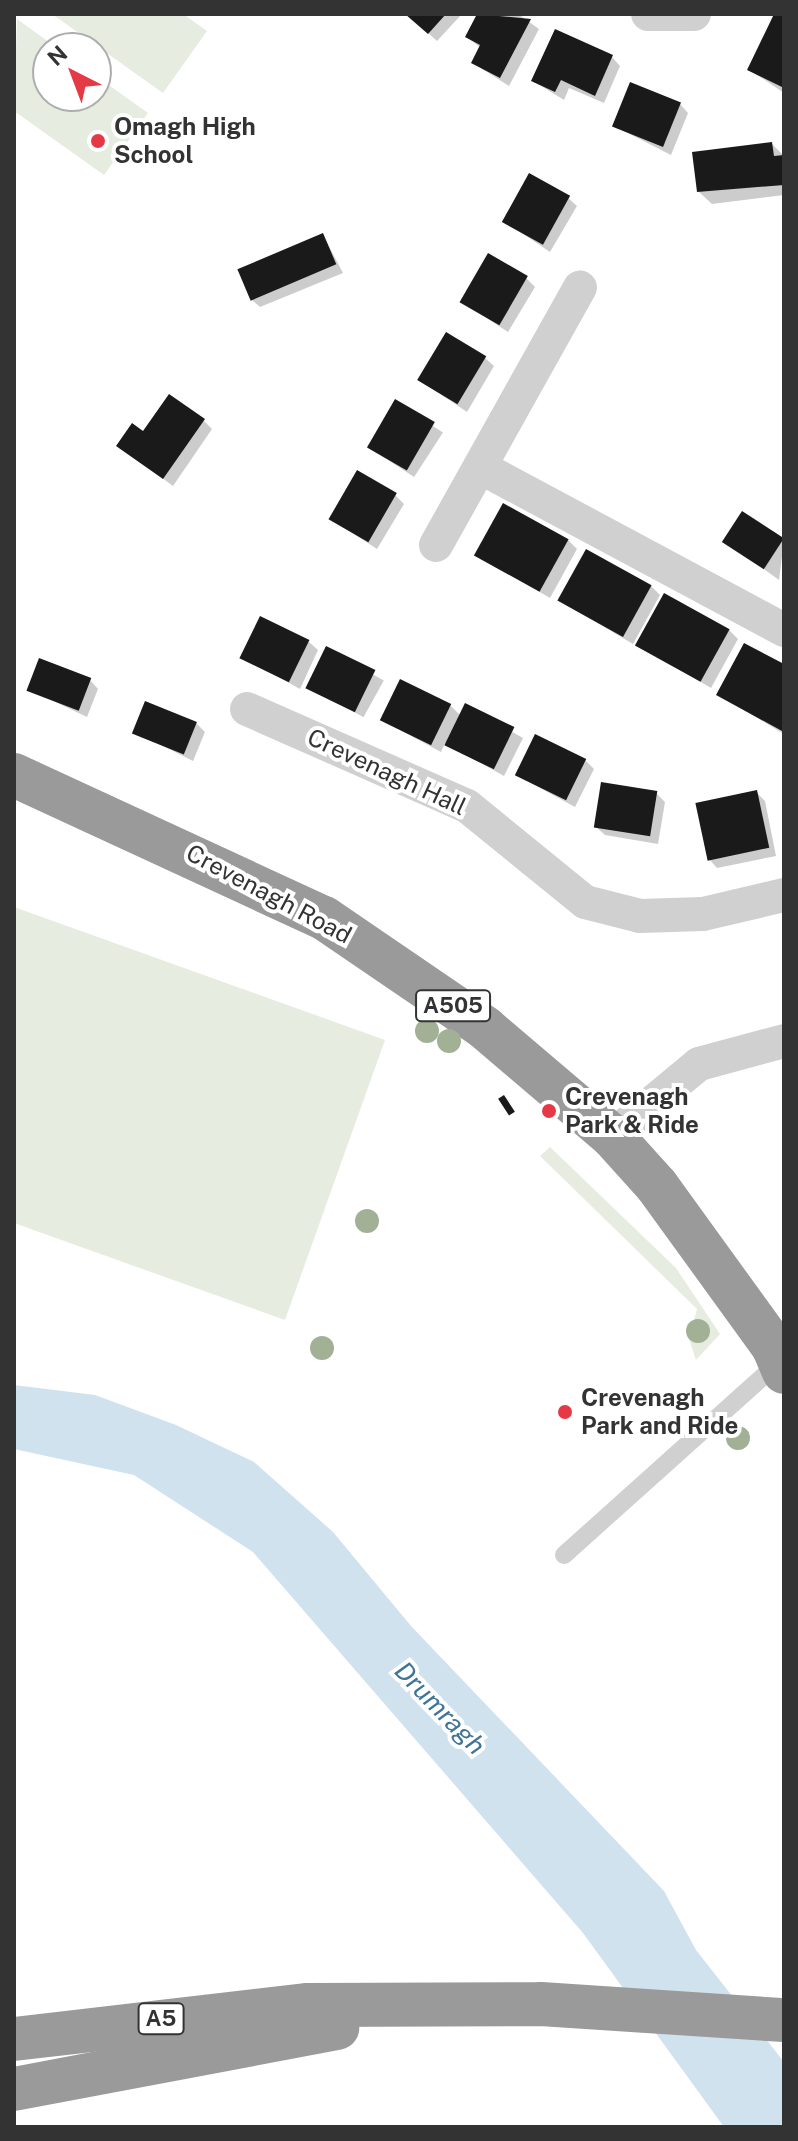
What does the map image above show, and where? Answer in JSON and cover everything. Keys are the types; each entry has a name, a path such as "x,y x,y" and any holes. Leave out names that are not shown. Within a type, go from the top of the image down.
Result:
{"highway":[{"name":"Crevenagh Road","path":"14,775 324,918 485,1028 612,1136 716,1263 782,1367"},
{"path":"14,2089 465,2004"},
{"name":"A5","path":"14,2039 308,2005 541,2004 784,2020"}],"street":[{"path":"648,14 694,14"},
{"path":"436,545 580,287"},
{"path":"480,467 784,630"},
{"name":"Crevenagh Hall","path":"247,709 467,806 585,902 640,916 703,914 784,895"},
{"path":"612,1136 699,1064 784,1041"}],"lane":[{"path":"564,1555 782,1367"}],"shaded area":[{"path":"52,14 183,14 207,31 163,93 112,57 112,32 77,32"},
{"path":"17,19 35,32 32,32 32,112 112,112 112,87 148,113 104,175 14,111"},
{"path":"14,907 385,1040 285,1320 14,1223"},
{"path":"550,1147 676,1268 720,1334 696,1360 689,1339 697,1309 540,1156"}],"water":[{"name":"Drumragh","path":"14,1385 95,1395 176,1425 254,1462 333,1532 411,1626 664,1891 696,1950 784,2062 784,2127 724,2127 583,1933 253,1552 134,1475 14,1449"}],"building":[{"path":"405,14 446,14 428,34"},
{"path":"477,14 531,19 500,78 471,63 480,45 465,37"},
{"path":"774,14 784,14 784,88 747,70"},
{"path":"555,29 613,55 595,96 561,80 555,92 531,81"},
{"path":"630,82 681,103 663,147 612,127"},
{"path":"772,142 774,156 784,155 784,185 697,192 692,152"},
{"path":"529,173 570,196 543,245 502,222"},
{"path":"323,233 336,264 251,301 237,269"},
{"path":"488,253 528,276 499,325 460,302"},
{"path":"446,332 486,356 457,404 417,380"},
{"path":"169,394 205,419 163,479 116,446 132,423 143,431"},
{"path":"395,399 435,422 407,470 367,447"},
{"path":"357,470 397,493 368,542 328,519"},
{"path":"503,503 569,539 540,592 474,555"},
{"path":"742,511 784,538 764,569 722,542"},
{"path":"586,549 652,585 623,637 557,601"},
{"path":"664,593 730,629 701,682 635,645"},
{"path":"260,616 309,640 289,682 239,658"},
{"path":"744,643 784,664 782,731 716,695"},
{"path":"326,646 375,670 355,712 305,688"},
{"path":"39,658 91,678 79,711 26,691"},
{"path":"400,679 451,704 431,745 380,720"},
{"path":"145,701 197,722 184,754 132,733"},
{"path":"465,703 514,727 494,769 444,745"},
{"path":"535,734 586,759 566,800 515,775"},
{"path":"601,782 657,791 650,836 594,827"},
{"path":"757,790 769,848 708,861 695,803"},
{"path":"504,1095 515,1112 509,1116 498,1099"}],"place":[{"name":"Omagh High School","path":"98,141"},
{"name":"Crevenagh Park & Ride","path":"549,1111"},
{"name":"Crevenagh Park and Ride","path":"565,1412"}]}
